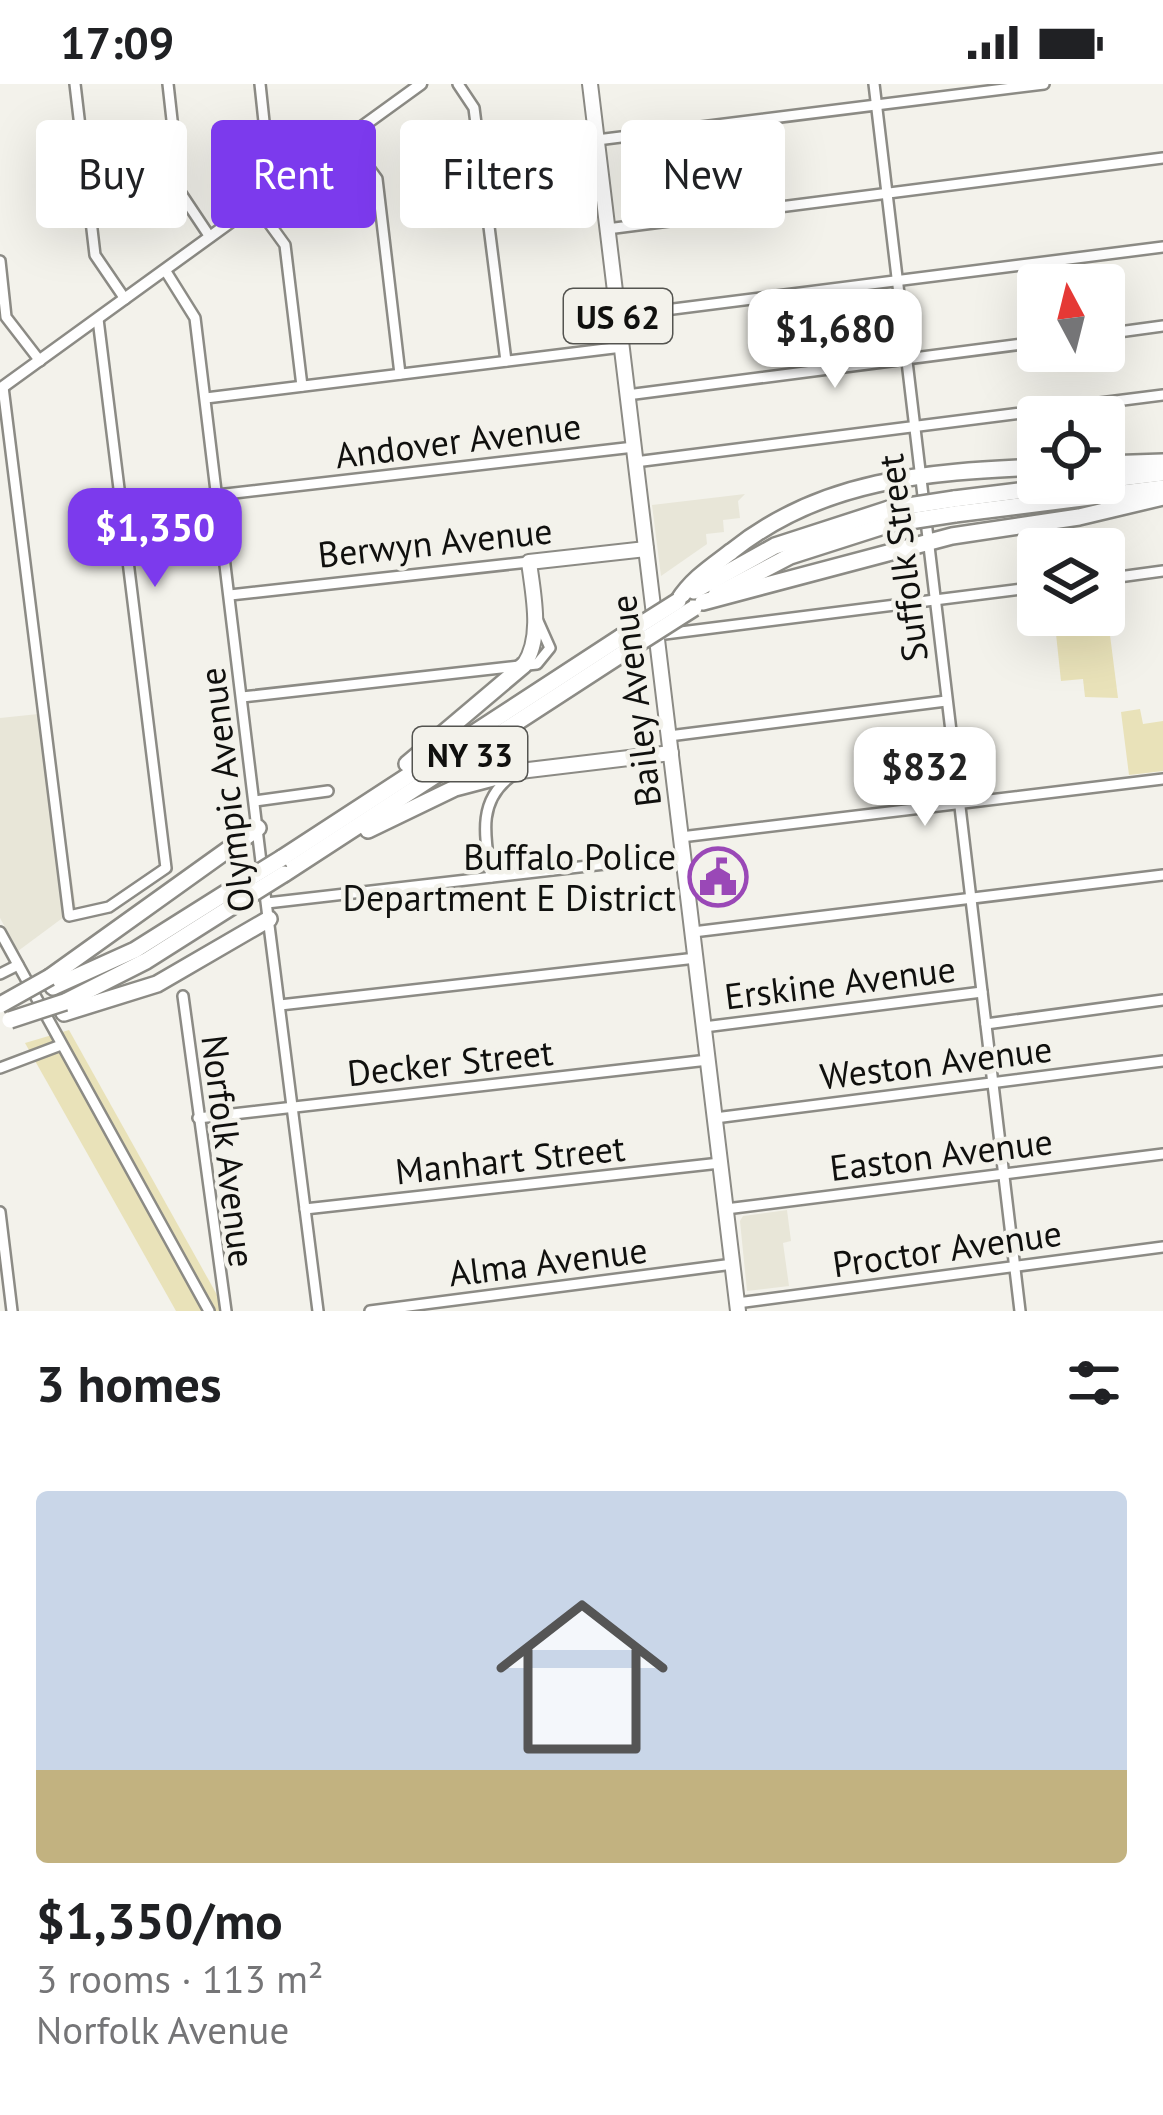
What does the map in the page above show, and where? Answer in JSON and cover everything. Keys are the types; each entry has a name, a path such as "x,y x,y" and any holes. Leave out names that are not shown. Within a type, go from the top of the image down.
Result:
{"highway":[{"path":"1125,463 1163,462"},
{"path":"692,597 749,537 800,508 860,486 920,475 1017,468"},
{"path":"1125,478 1163,473"},
{"path":"692,597 1163,492"},
{"name":"NY 33","path":"955,507 1163,492"},
{"name":"NY 33","path":"283,866 311,857 692,597 775,546 890,516 1017,495"},
{"name":"NY 33","path":"51,982 135,950 245,889 283,866 331,823 625,644"},
{"path":"331,823 467,717 524,665"},
{"path":"311,857 455,788 520,771"},
{"path":"2,1014 258,828"},
{"name":"NY 33","path":"64,1008 146,962 245,889"},
{"path":"2,1014 64,1008 158,984 268,911"}],"main road":[{"name":"Bailey Avenue","path":"590,84 594,120"},
{"name":"Bailey Avenue","path":"597,140 738,1307"},
{"name":"Berwyn Avenue","path":"529,562 646,549"},
{"path":"524,665 533,647 535,615 529,562"},
{"path":"520,771 671,753"}],"street":[{"path":"75,84 95,255 125,299"},
{"path":"168,84 180,192 211,236"},
{"path":"260,84 265,120"},
{"path":"371,120 422,84"},
{"path":"458,84 474,107 506,361"},
{"name":"Suffolk Street","path":"874,84 1020,1311"},
{"path":"597,140 1044,84"},
{"path":"607,229 1163,158"},
{"path":"376,178 400,374"},
{"path":"98,319 166,868 109,907 69,916 1,388 223,228"},
{"path":"273,228 285,245 302,386"},
{"path":"618,316 1163,248"},
{"path":"0,261 7,317 40,362"},
{"name":"Olympic Avenue","path":"165,270 195,314 318,1311"},
{"path":"1125,331 1163,326"},
{"path":"627,394 1017,345"},
{"path":"206,398 622,347"},
{"name":"Andover Avenue","path":"217,495 914,427 1163,395"},
{"name":"Berwyn Avenue","path":"230,596 529,562"},
{"path":"1125,577 1163,572"},
{"path":"657,635 1017,590"},
{"path":"242,697 524,665"},
{"path":"669,736 946,701"},
{"path":"490,877 484,825 489,799 520,771"},
{"path":"681,837 1163,779"},
{"path":"255,800 328,790"},
{"path":"268,911 490,877 683,855"},
{"path":"693,932 1163,875"},
{"path":"0,932 209,1311"},
{"path":"280,1005 696,958"},
{"path":"0,974 18,965"},
{"name":"Erskine Avenue","path":"704,1027 982,992"},
{"name":"Norfolk Avenue","path":"183,996 226,1311"},
{"path":"986,1024 1163,1000"},
{"path":"0,1068 61,1046"},
{"name":"Decker Street","path":"197,1118 708,1060"},
{"name":"Weston Avenue","path":"715,1118 1163,1061"},
{"name":"Easton Avenue","path":"726,1209 1163,1154"},
{"name":"Manhart Street","path":"305,1209 720,1163"},
{"path":"0,1212 12,1311"},
{"name":"Proctor Avenue","path":"738,1307 1163,1247"},
{"name":"Alma Avenue","path":"370,1311 733,1264"}],"shaded area":[{"path":"745,494 738,501 740,518 723,520 724,532 706,534 707,544 661,576 652,505"},
{"path":"1056,636 1110,636 1118,698 1085,697 1083,679 1061,681"},
{"path":"1140,709 1143,724 1163,721 1163,771 1129,775 1121,712"},
{"path":"48,713 76,908 18,951 0,918 0,718"},
{"path":"69,1030 226,1311 176,1311 25,1043"},
{"path":"787,1210 791,1241 783,1243 789,1286 747,1291 740,1221 743,1216"}],"place":[{"name":"Buffalo Police Department E District","path":"718,877"}]}
